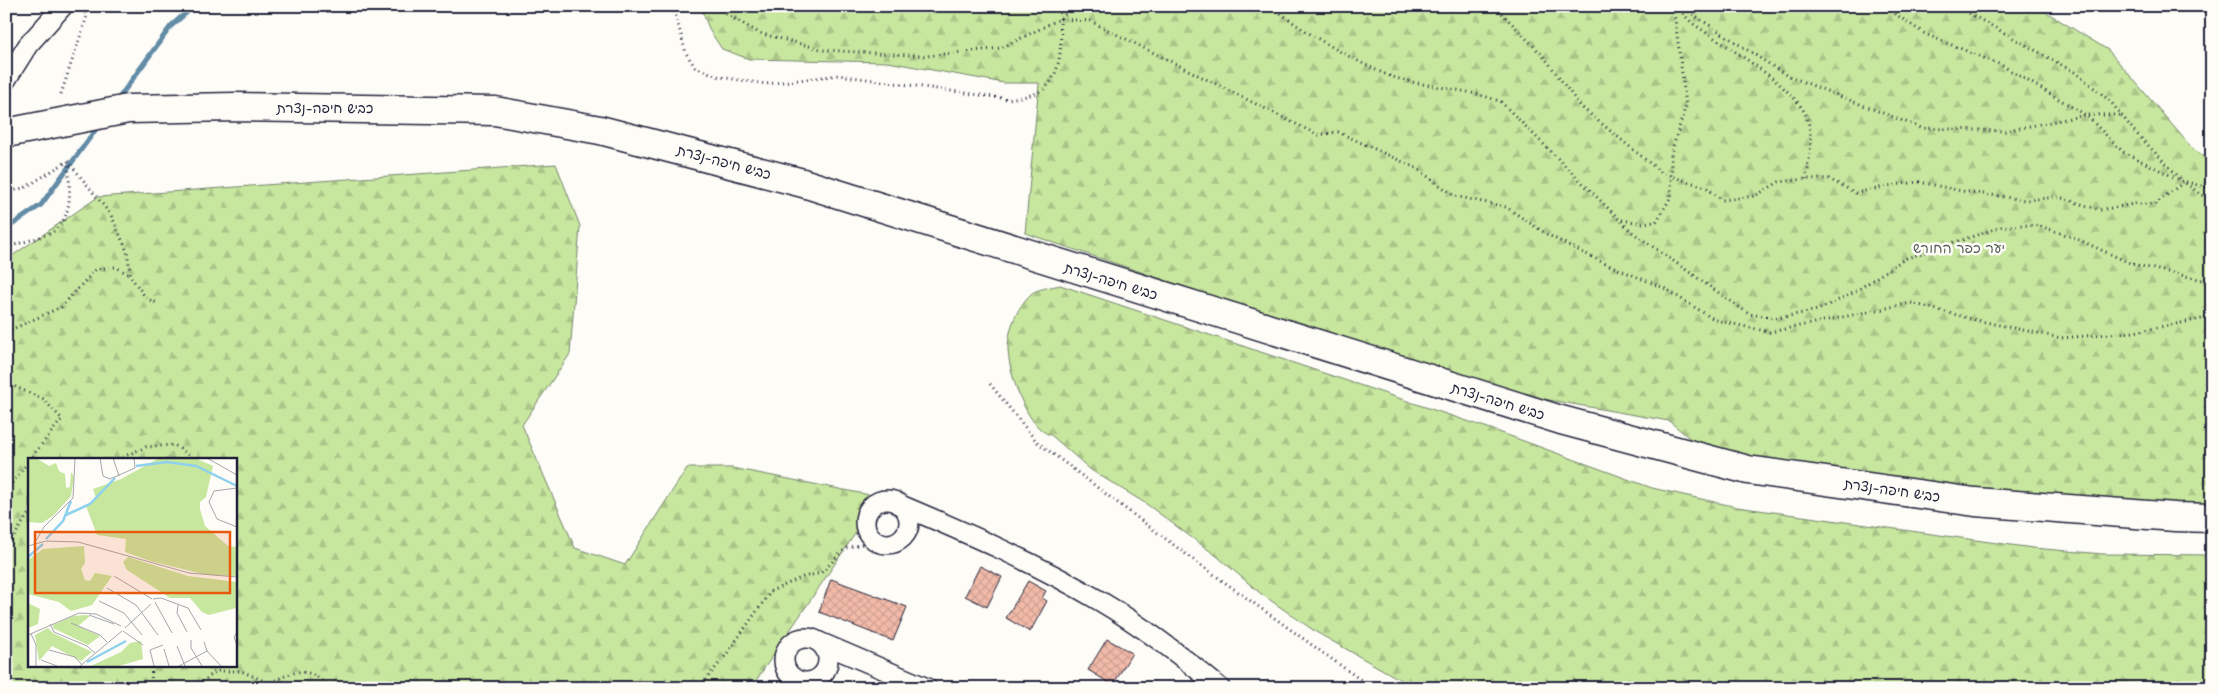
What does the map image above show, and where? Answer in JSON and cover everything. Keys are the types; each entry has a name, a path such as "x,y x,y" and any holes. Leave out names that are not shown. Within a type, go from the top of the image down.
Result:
{"highway":[{"name":"כביש חיפה-נצרת","path":"6,132 128,109 235,107 495,111 600,130 803,184 1561,420 1748,470 1975,502 2212,518"}],"street":[{"path":"6,80 28,45 63,6"},
{"path":"898,504 907,513 909,525 907,532 893,543 876,541 866,526 869,510 874,505 886,500 898,504 949,525 1028,561 1101,601 1170,648 1220,688"},
{"path":"907,532 924,524 949,525"},
{"path":"871,663 849,659 838,661 825,669 817,678 806,681 790,674 784,664 785,652 792,643 804,638 817,641 871,663 927,688"},
{"path":"817,641 826,650 827,663 825,669"}],"path":[{"path":"61,94 87,16 82,6"},
{"path":"673,6 686,52 695,67 720,77 766,84 838,75 1008,99 1032,95 1044,88 1058,71 1059,6"},
{"path":"713,6 759,33 824,50 926,56 1001,48 1060,19 1073,6"},
{"path":"1274,6 1320,40 1395,78 1484,95 1501,102 1632,232 1749,314 1778,318 1818,310 1853,293 1904,259 2001,227 2022,224 2040,226 2074,238 2132,264 2212,282"},
{"path":"1495,6 1545,58 1580,106 1663,174 1706,187 1722,200 1755,196 1779,182 1829,179 1856,194 1893,184 1919,182 2026,200 2059,197 2100,210 2134,204 2155,204 2184,182"},
{"path":"1621,220 1641,223 1656,222 1671,197 1671,153 1686,105 1678,58 1675,19 1670,6"},
{"path":"1676,6 1694,24 1736,51 1793,97 1807,118 1811,149 1806,179"},
{"path":"1680,6 1786,75 1921,128 2005,131 2086,115 2122,115"},
{"path":"1888,6 1895,14 1925,34 2001,65 2086,115 2123,152 2184,182 2203,196 2212,198"},
{"path":"1956,6 2076,73 2110,101 2184,182 2212,189"},
{"path":"1060,19 1090,21 1318,134 1338,132 1416,168 1455,196 1506,207 1548,235 1606,264 1664,288 1715,320 1770,332 1911,303 1980,321 2061,338 2134,332 2212,317"},
{"path":"6,193 26,187 68,161"},
{"path":"6,248 53,232 67,214 70,195 68,161"},
{"path":"68,161 111,215 127,251 131,277"},
{"path":"6,332 61,307 96,270 116,267 131,277 146,298 157,303"},
{"path":"990,384 1037,442 1195,561 1372,688"},
{"path":"6,388 11,386 43,399 62,419 31,458"},
{"path":"120,458 146,447 174,445 192,458"},
{"path":"6,491 28,461"},
{"path":"6,549 28,515"},
{"path":"699,688 726,655 771,591 821,573 846,548 876,541"},
{"path":"150,688 152,666"},
{"path":"202,688 203,682 216,670 240,670 269,683 297,670 317,674 329,688"}],"green space":[{"name":"יער כפר החורש","path":"700,6 2036,6 2108,50 2192,148 2212,162 2212,504 2022,495 1827,473 1699,446 1669,421 1498,391 1312,326 1212,296 1025,233 1039,83 1004,83 888,62 749,59 722,49 710,31"},
{"path":"556,164 580,226 570,354 522,425 575,548 625,565 687,468 732,468 880,497 751,688 6,688 6,260 98,197"},
{"path":"1060,285 1488,428 1652,488 1737,507 2033,548 2103,554 2212,555 2212,688 1415,688 1316,632 1260,593 1218,557 1145,503 1091,470 1051,435 1042,431 1034,422 1020,397 1015,383 1009,356 1009,339 1012,325 1026,299 1031,294 1044,288"}],"building":[{"path":"980,566 1002,577 987,607 965,596"},
{"path":"831,579 907,607 893,641 819,612"},
{"path":"1028,581 1046,591 1042,598 1047,601 1030,632 1006,618"},
{"path":"1107,639 1132,653 1113,685 1088,670"}],"waterway":[{"path":"116,102 171,26 194,6"},
{"path":"6,229 41,205 99,125"}]}
